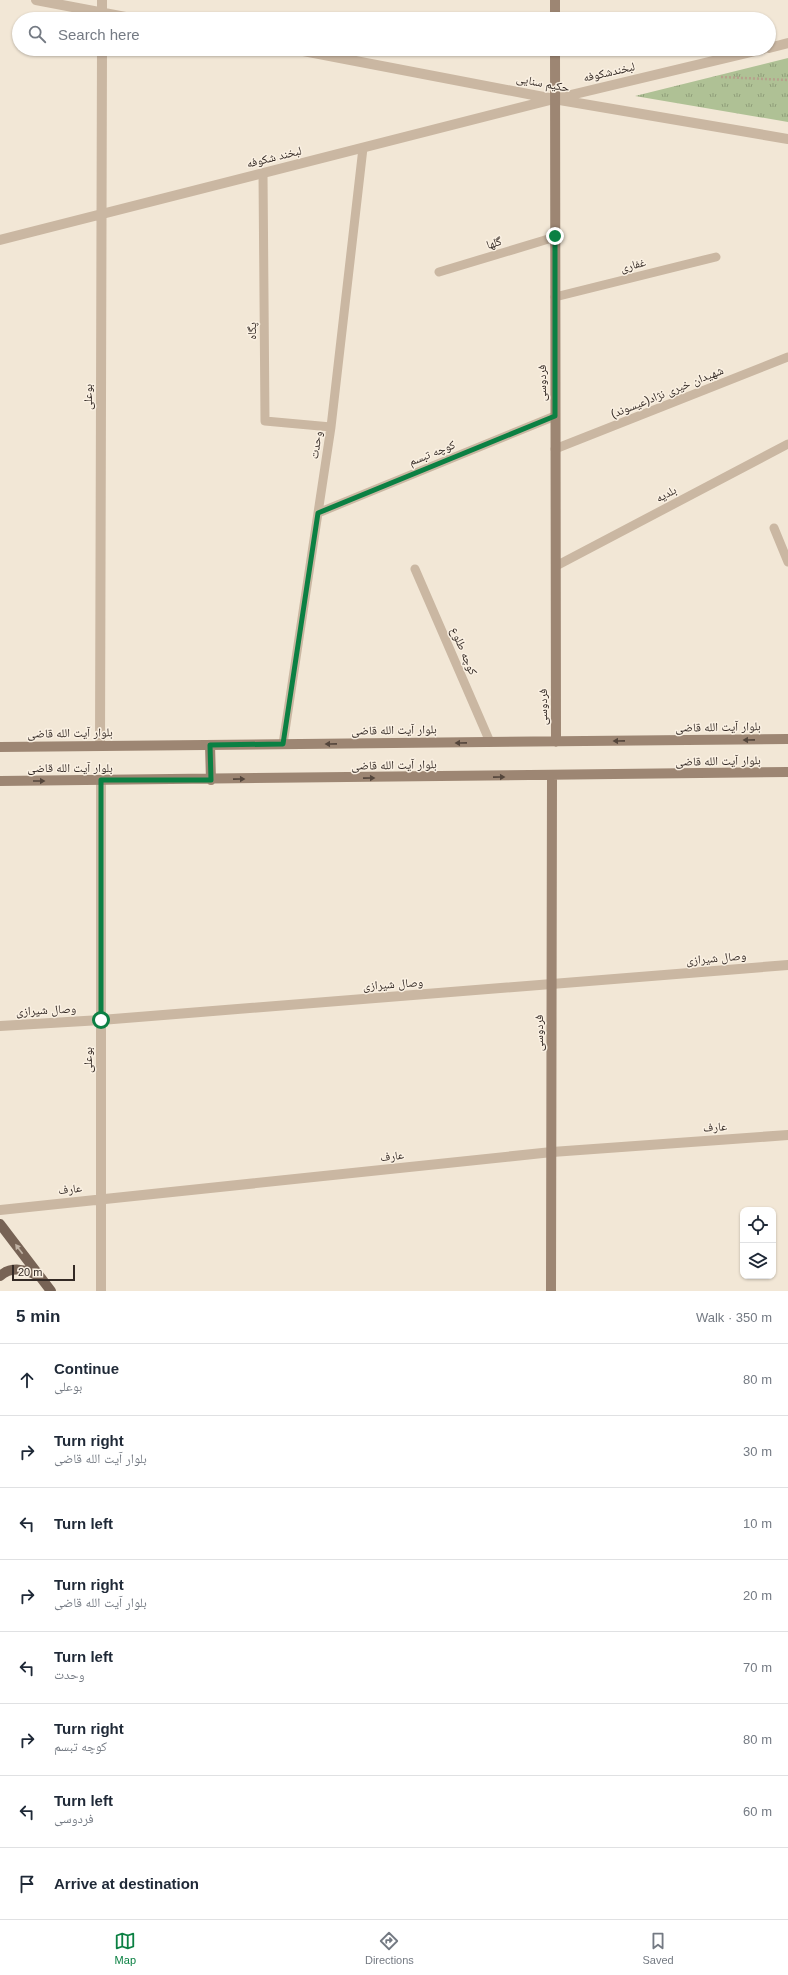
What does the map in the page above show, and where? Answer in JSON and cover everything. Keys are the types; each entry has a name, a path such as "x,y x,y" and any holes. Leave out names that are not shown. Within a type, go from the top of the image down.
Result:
{"main road":[{"path":"555,0 555,12"},
{"name":"فردوسی","path":"555,56 556,742"},
{"name":"بلوار آیت‌ الله قاضی","path":"0,747 788,739"},
{"path":"210,745 211,780"},
{"name":"بلوار آیت ‌الله قاضی","path":"0,781 211,780 788,772"},
{"name":"فردوسی","path":"552,776 552,1291"},
{"path":"0,1224 51,1291"},
{"path":"0,1276 16,1269 29,1271 41,1278"}],"street":[{"path":"36,0 86,12"},
{"path":"102,0 102,12"},
{"path":"776,46 788,43"},
{"name":"بوعلی","path":"100,746 102,56"},
{"name":"حکیم سنایی","path":"330,56 554,99 788,140"},
{"name":"لبخندشکوفه","path":"554,99 734,56"},
{"name":"لبخند شکوفه","path":"0,240 554,99"},
{"name":"بوعلی","path":"100,1291 101,780"},
{"name":"وصال شیرازی","path":"0,1026 101,1020 788,965"},
{"name":"عارف","path":"0,1210 552,1152 788,1134"}],"lane":[{"name":"وحدت","path":"283,744 331,427 363,148"},
{"name":"پگاه","path":"263,173 265,421 331,427"},
{"name":"گلها","path":"439,272 555,236"},
{"name":"غفاری","path":"555,298 716,257"},
{"name":"شهیدان خیری نژاد(عیسوند)","path":"556,449 788,357"},
{"name":"کوچه تبسم","path":"318,513 555,416"},
{"name":"بلدیه","path":"556,566 788,444"},
{"path":"774,528 788,562"},
{"name":"کوچه طلوع","path":"415,569 490,742"}],"path":[{"path":"720,77 788,80"}],"green space":[{"path":"788,58 788,122 635,96"}],"route":[{"path":"101,1020 101,780 211,780 210,745 283,744 318,513 555,416 555,236"}]}
